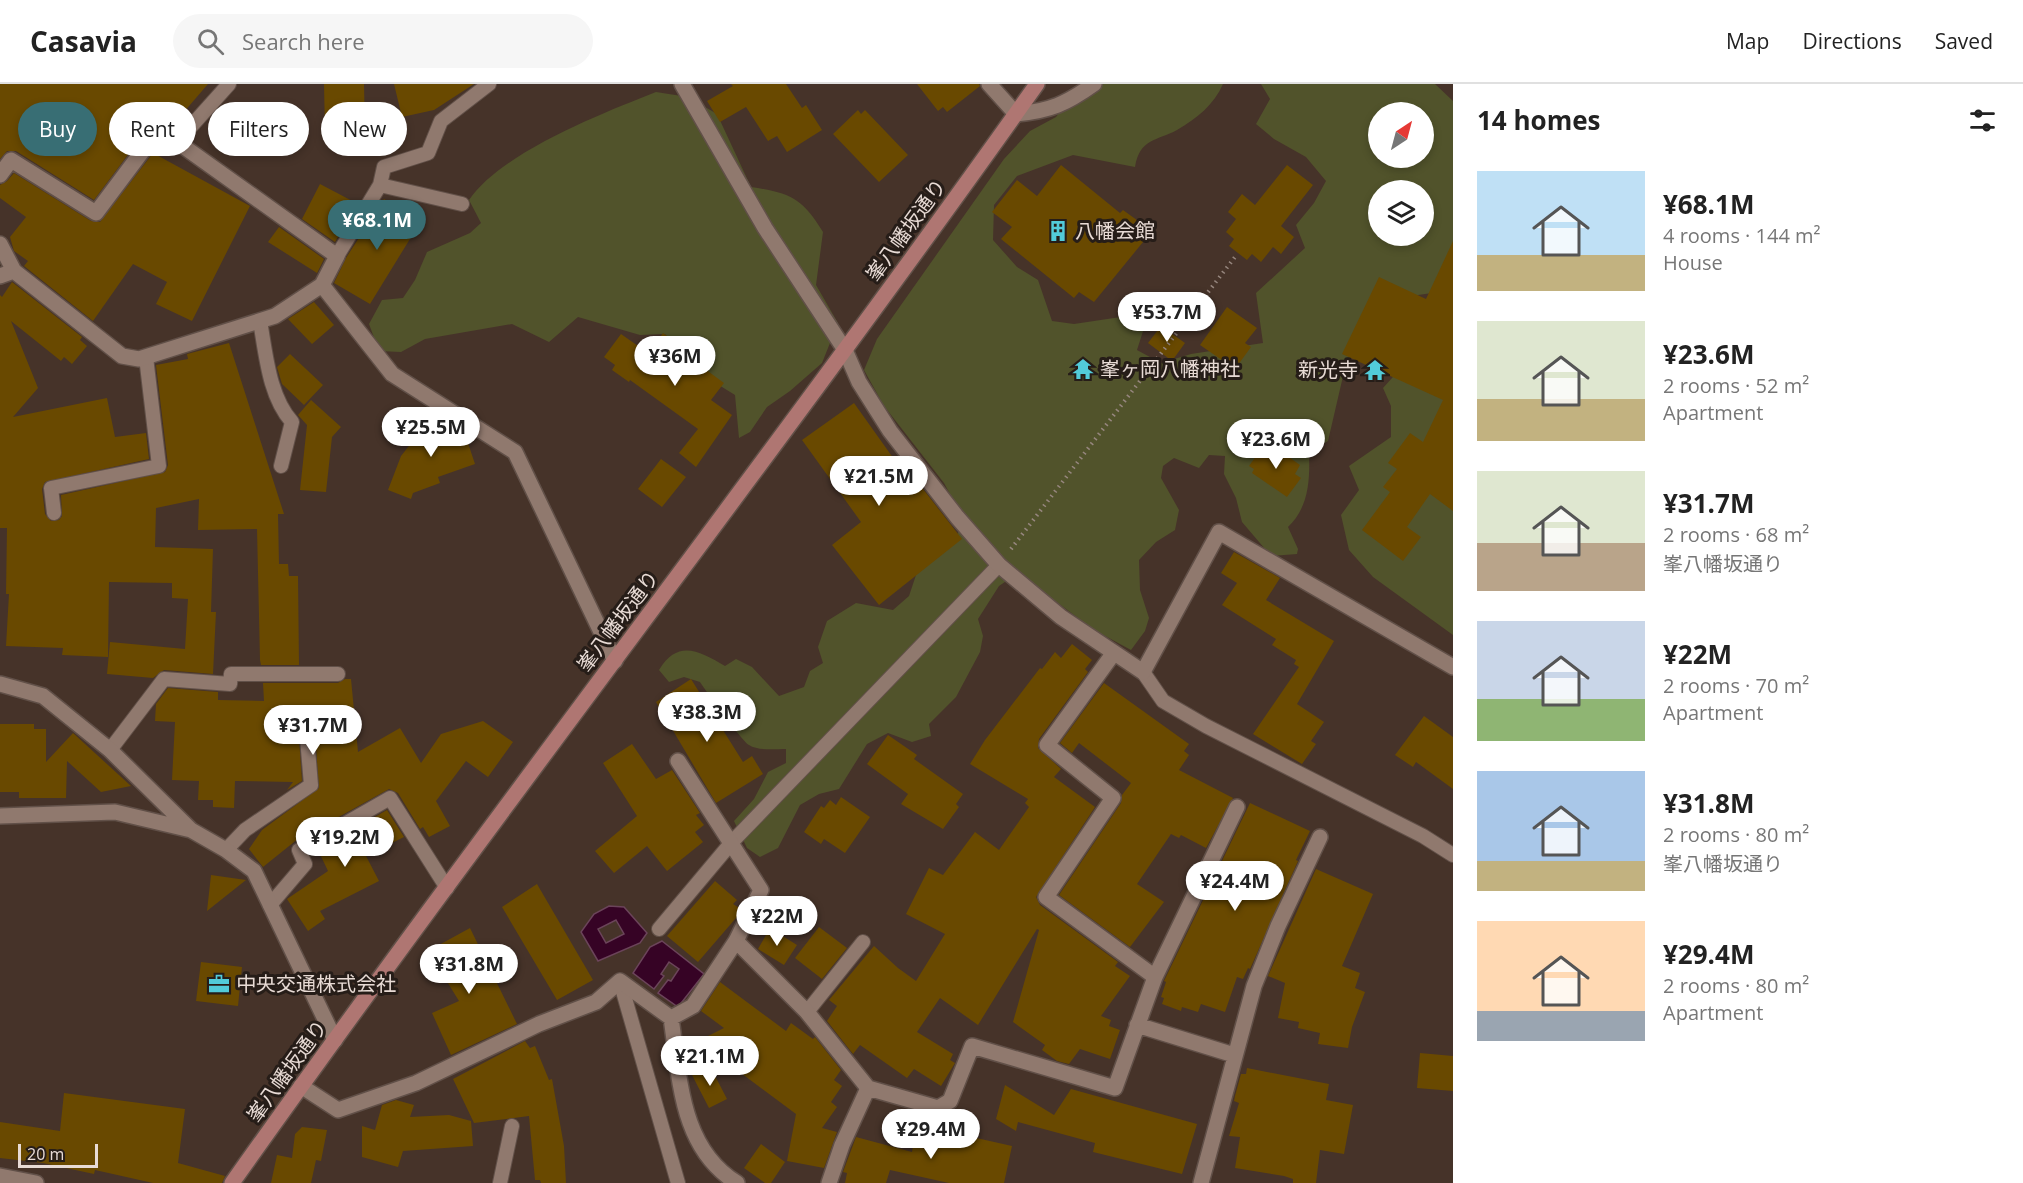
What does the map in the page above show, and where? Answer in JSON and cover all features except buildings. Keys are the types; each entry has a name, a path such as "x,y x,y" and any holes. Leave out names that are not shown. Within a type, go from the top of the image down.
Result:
{"street":[{"path":"682,84 765,228 845,350 859,382 890,431 957,517 999,565 1061,617 1143,672 1219,532 1453,668"},
{"path":"989,84 1016,114 1042,111 1066,104 1095,84"},
{"name":"峯八幡坂通り","path":"232,1183 334,1040 845,350 1037,84"},
{"path":"0,175 10,160 96,213 139,156"},
{"path":"0,244 7,274 122,356 146,357 275,316 322,285 337,256 196,156"},
{"path":"322,285 392,374 515,452 615,661"},
{"path":"1113,654 1047,746 1113,798 1046,897 1155,977"},
{"path":"0,684 43,696 110,750 190,830"},
{"path":"672,1018 693,1006 736,941 761,890 678,761"},
{"path":"736,941 807,1012 868,1088 938,1108 950,1101 972,1047 1115,1088 1155,977 1237,807"},
{"path":"0,816 115,812 190,830 226,850 254,871 334,1040"},
{"path":"1201,1183 1254,986 1278,926 1320,837"},
{"path":"301,1086 338,1110 416,1083 539,1024 596,1002 620,981 672,1018 684,1105 699,1144 718,1172 737,1183"},
{"path":"1137,1025 1234,1055"},
{"path":"829,1183 842,1145 868,1088"},
{"path":"0,1176 36,1183"}],"lane":[{"path":"196,121 229,84"},
{"path":"337,256 380,185 384,167 428,153 441,121 489,84"},
{"path":"380,185 462,204"},
{"path":"260,321 267,364 282,410 292,422 281,466"},
{"path":"54,513 51,488 159,466 146,357"},
{"path":"659,929 732,842 999,565"},
{"path":"1143,672 1163,701 1206,726 1423,836 1453,855"},
{"path":"110,750 164,680 230,684 231,674 338,674"},
{"path":"226,850 245,830 310,786 306,726"},
{"path":"270,905 304,864 298,850 390,798 447,888"},
{"path":"807,1012 863,942"},
{"path":"620,981 678,1183"},
{"path":"500,1183 512,1126"}],"path":[{"path":"999,565 1235,257"}],"green space":[{"name":"峯ヶ岡八幡神社","path":"1081,84 1223,84 1210,105 1198,116 1177,130 1145,145 1137,158 1135,167 1073,155 1017,176 994,205 993,240 1017,267 1038,280 1052,321 1074,324 1134,315 1145,325 1137,350 1161,363 1191,354 1263,343 1256,293 1305,248 1296,225 1314,203 1326,181 1306,157 1274,139 1256,124 1270,99 1261,84 1435,84 1453,101 1453,290 1397,298 1361,332 1344,372 1328,441 1309,452 1307,492 1300,511 1288,527 1298,549 1297,554 1271,556 1242,522 1236,498 1224,474 1225,456 1209,455 1199,468 1174,458 1163,466 1161,478 1179,510 1175,530 1156,542 1139,560 1140,590 1149,618 1145,631 1131,650 1094,630 1018,573 999,586 978,619 983,636 980,652 956,697 929,724 931,736 912,742 888,733 867,744 839,789 819,794 800,805 778,848 760,857 747,848 734,821 754,799 768,772 786,763 786,749 762,749 749,745 700,682 684,677 669,682 659,670 674,654 681,651 698,652 725,666 736,659 752,667 779,696 804,687 810,671 823,663 818,647 827,621 856,603 893,610 909,596 916,575 958,535 958,509 944,483 884,406 864,370 877,339 1004,159 1030,131 1056,117"},
{"path":"656,92 688,97 717,114 751,187 786,195 802,204 823,232 816,285 838,323 822,363 790,391 767,407 750,432 739,438 735,395 701,374 665,334 640,335 578,317 549,342 512,324 425,339 401,352 379,351 369,324 382,300 403,298 415,280 427,252 470,233 481,223 469,200 484,182 529,150 555,136"},
{"path":"1401,368 1453,403 1453,635 1373,577 1349,550 1341,515 1359,490 1349,466 1391,437 1391,406 1383,388"}],"shaded area":[{"path":"609,906 624,907 647,933 640,943 598,961 581,932 594,914","holes":["616,920 624,934 606,943 598,929"]},
{"path":"662,941 704,974 678,1007 658,993 668,980 671,981 679,969 669,962 661,974 664,976 654,989 633,973 650,947"}],"place":[{"name":"八幡会館","path":"1058,231"},
{"name":"峯ヶ岡八幡神社","path":"1083,369"},
{"name":"新光寺","path":"1375,370"},
{"name":"中央交通株式会社","path":"219,984"}]}
